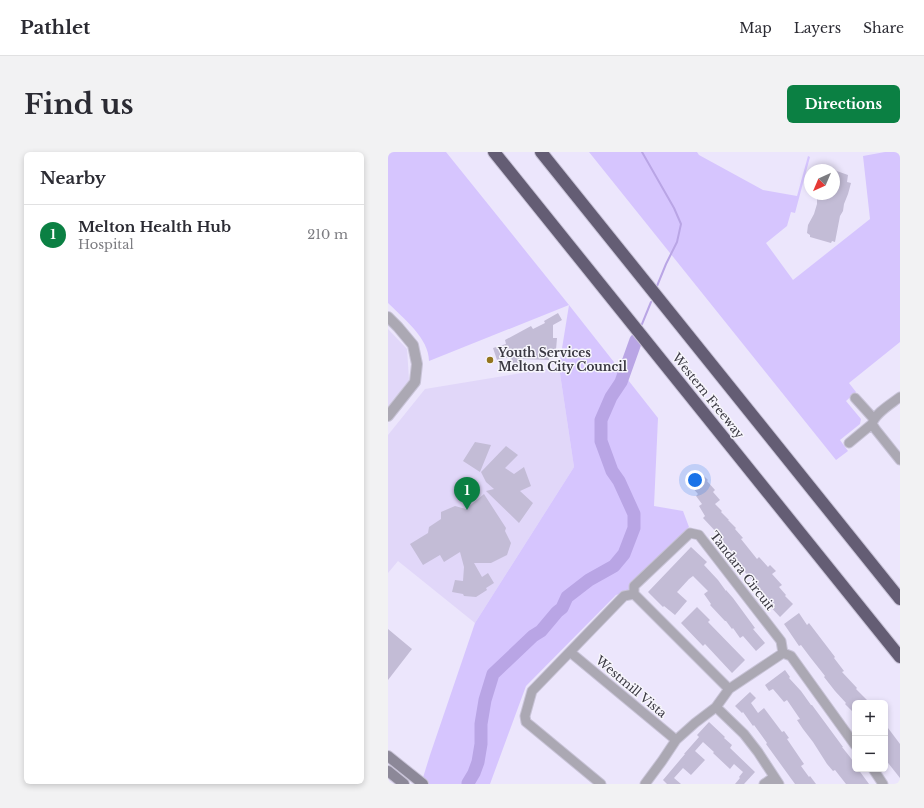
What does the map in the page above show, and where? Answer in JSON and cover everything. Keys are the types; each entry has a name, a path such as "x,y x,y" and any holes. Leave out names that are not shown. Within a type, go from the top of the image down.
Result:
{"highway":[{"name":"Western Freeway","path":"494,152 900,657"},
{"name":"Western Freeway","path":"541,152 900,599"}],"main road":[{"path":"388,756 423,784"},
{"path":"388,771 404,784"}],"street":[{"path":"388,317 413,346 417,364 415,382 388,416"},
{"path":"849,443 873,422 879,414 900,397"},
{"path":"855,398 873,422 876,430 900,460"},
{"name":"Tandara Circuit","path":"634,594 634,586 690,533 699,535 781,641 783,653"},
{"path":"601,784 526,722 525,716 532,691 624,596 634,594 730,689"},
{"name":"Westmill Vista","path":"570,652 676,740"},
{"path":"645,784 676,740 716,707 730,689 783,653 791,656 852,741"},
{"path":"716,707 744,734 777,781 766,782 764,784"},
{"path":"874,772 883,784"}],"shaded area":[{"path":"388,152 446,152 569,305 429,361 425,344 420,336 388,303"},
{"path":"589,152 697,152 699,155 763,190 797,196 804,171 804,179 795,213 791,212 787,226 766,243 793,280 870,219 863,156 885,152 900,152 900,342 849,383 856,392 846,401 861,419 860,424 840,440 848,451 836,460"},
{"path":"808,156 810,157 808,164 806,164"},
{"path":"569,305 658,418 654,506 683,511 689,527 635,581 629,589 616,595 526,686 490,784 421,784 475,623 574,467 559,367"},
{"path":"388,329 407,349 409,380 388,406"},
{"path":"559,367 574,467 475,623 398,561 388,573 388,435 425,389"}],"building":[{"path":"840,172 848,175 847,182 851,183 843,211 840,216 835,242 832,241 831,243 810,237 807,233 808,225 817,204 817,200 840,200"},
{"path":"558,313 562,320 553,325 553,338 557,338 556,350 550,350 549,360 521,359 523,364 514,365 510,357 497,360 493,348 506,344 505,340 531,326 533,329 545,323 544,321"},
{"path":"475,442 491,445 480,472 463,461"},
{"path":"506,446 518,455 505,468 514,474 524,467 531,486 520,491 533,503 519,523 486,491 494,489 486,482 481,472"},
{"path":"702,474 715,490 713,492 720,500 715,504 736,528 735,529 743,538 741,539 757,559 759,557 768,567 770,565 776,571 772,574 782,585 779,587 786,595 785,596 793,604 780,617 766,602 768,601 752,582 753,581 729,554 732,552 717,535 718,534 703,518 705,516 699,506 702,504 696,496 698,494 690,485"},
{"path":"484,494 506,528 505,531 511,543 507,555 491,563 474,563 482,577 488,573 494,583 486,588 487,590 476,597 464,596 463,594 452,592 455,580 463,581 464,567 460,552 444,562 440,555 423,565 410,544 428,533 429,527 441,519 441,512 455,506 466,509"},
{"path":"691,547 707,562 704,565 733,598 755,628 753,629 765,643 756,651 743,636 740,638 733,628 732,629 710,605 711,604 704,594 708,591 693,576 677,592 687,601 675,615 664,606 663,607 648,592"},
{"path":"697,607 710,620 708,622 745,660 732,673 705,644 703,646 681,623"},
{"path":"799,613 807,625 809,623 835,657 834,658 844,671 842,672 867,700 852,700 852,711 824,677 825,676 801,645 799,646 784,624"},
{"path":"388,629 412,649 388,680"},
{"path":"785,670 790,677 789,678 812,705 852,760 852,772 860,772 869,784 846,784 835,770 833,771 827,764 797,720 800,719 787,700 784,702 773,689 769,691 765,685"},
{"path":"750,692 756,698 751,703 758,713 764,708 782,732 784,731 789,738 787,739 804,764 801,766 816,784 795,784 754,725 753,726 743,712 742,713 735,706"},
{"path":"709,722 732,745 730,748 755,772 744,784 735,784 743,772 734,764 730,769 703,742 695,751 705,760 691,775 683,768 674,778 681,784 667,784 663,780 699,737 697,735"},
{"path":"888,728 900,744 900,778 888,763"}],"waterway":[{"path":"642,152 674,208 681,224 677,242 657,286"},
{"path":"642,324 651,302"},
{"path":"468,783 478,762 481,744 481,724 485,700 493,674 533,636 541,631 562,608 567,597 589,580 614,566 624,554 634,528 634,514 619,481 612,471 601,441 601,420 611,397 621,382 636,340"}],"place":[{"name":"Youth Services Melton City Council","path":"490,360"},
{"name":"Melton Health Hub","path":"467,510"}]}
